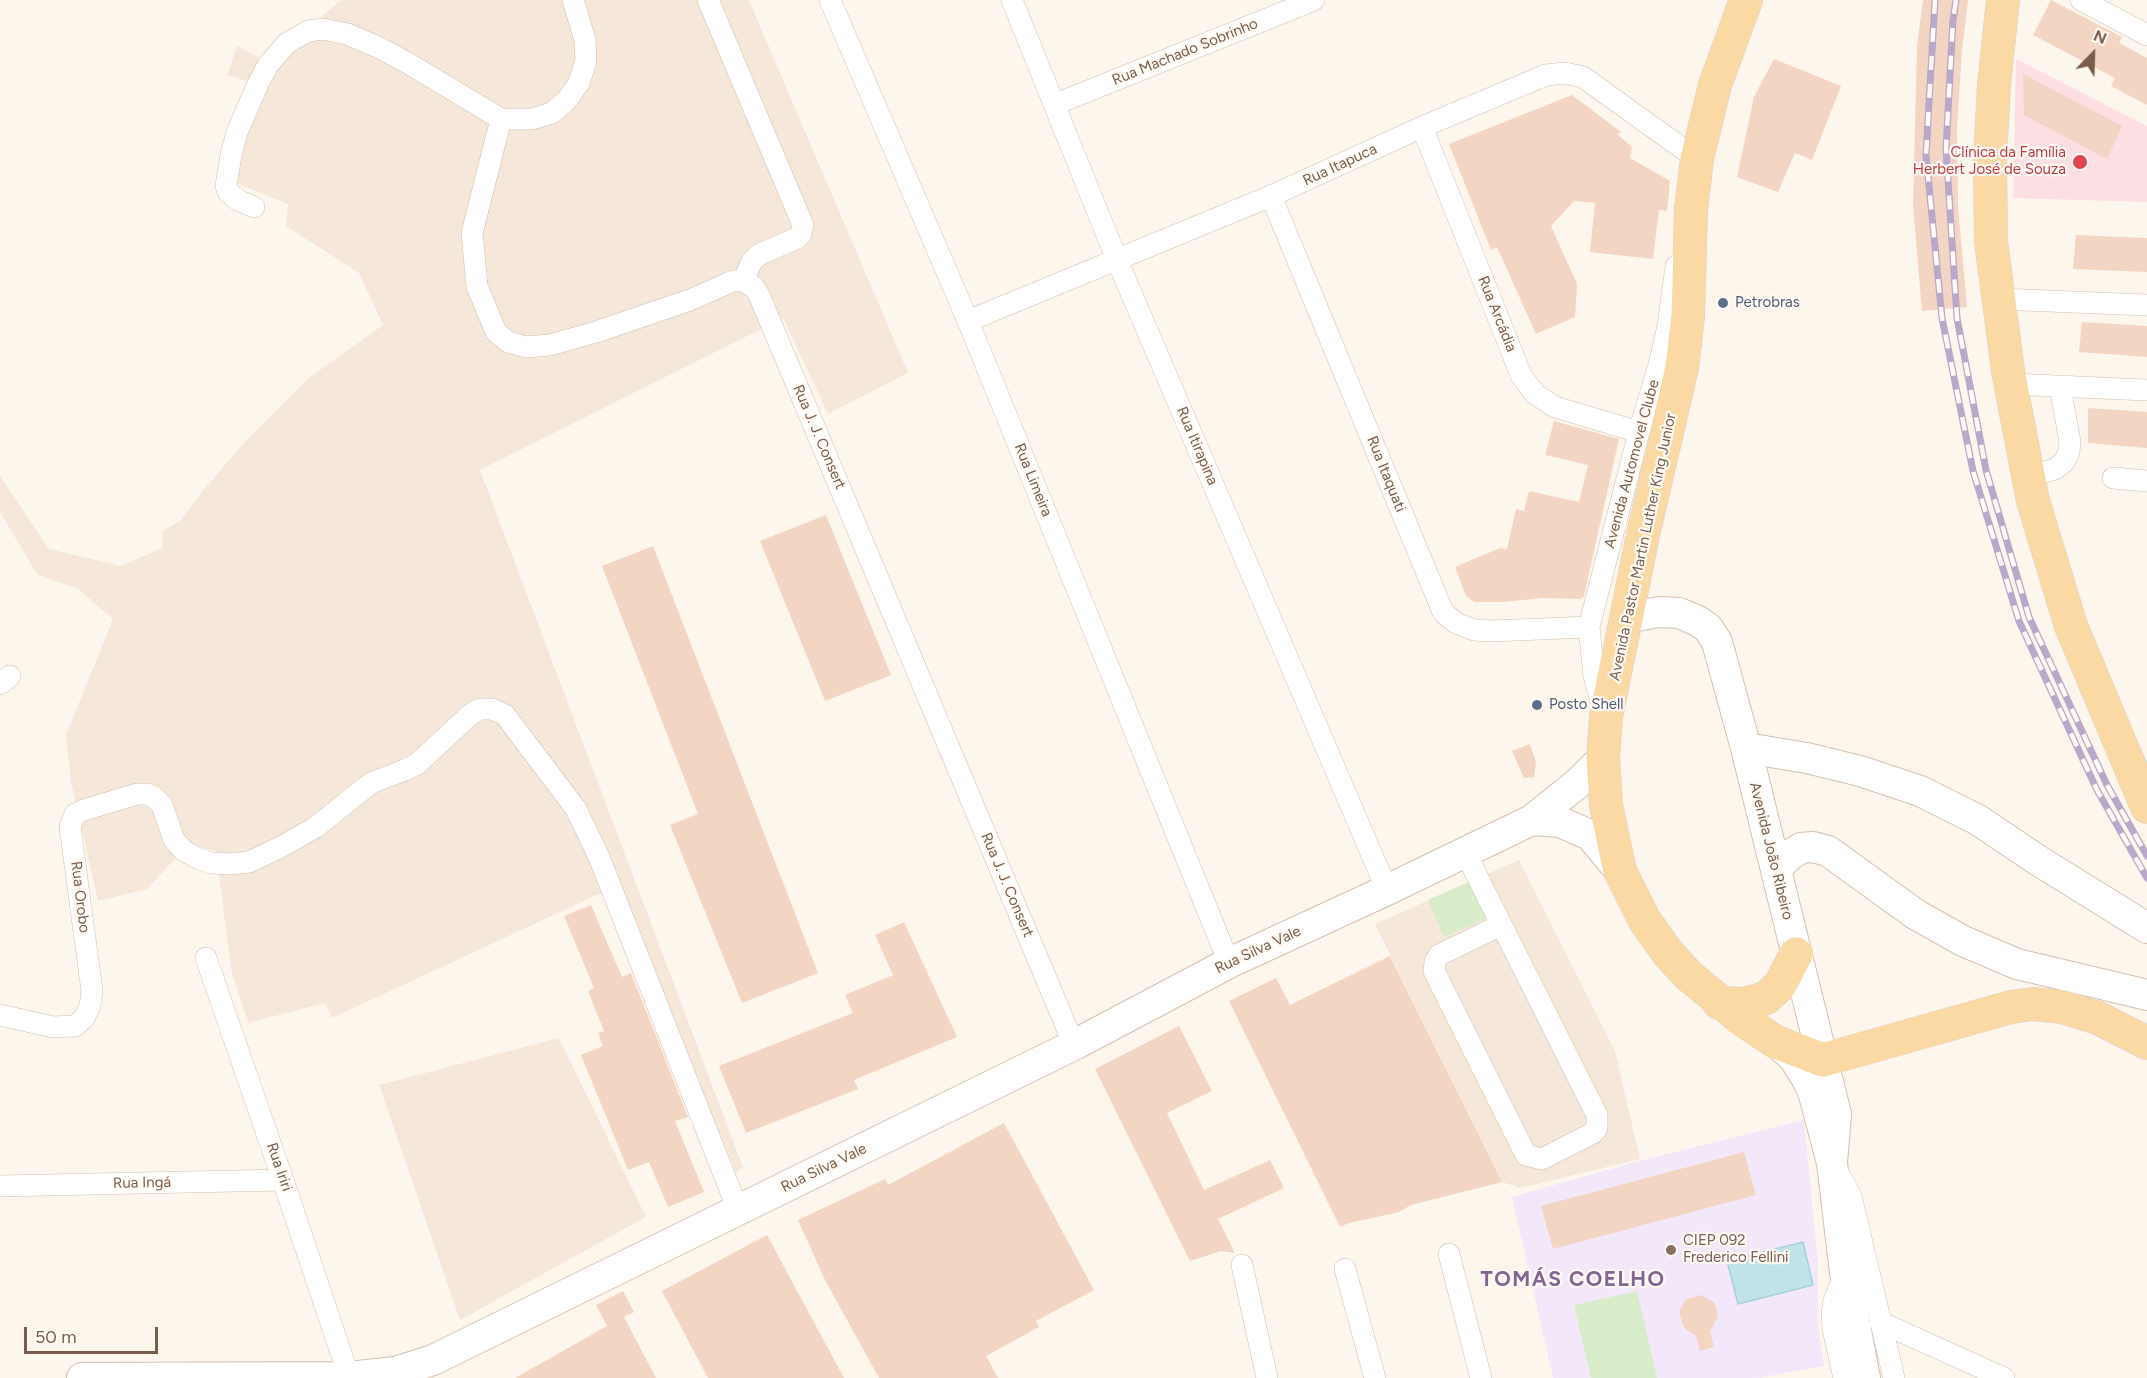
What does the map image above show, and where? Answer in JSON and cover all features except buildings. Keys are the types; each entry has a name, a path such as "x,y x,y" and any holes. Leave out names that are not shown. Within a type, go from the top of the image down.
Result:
{"main road":[{"name":"Avenida Pastor Martin Luther King Junior","path":"1746,0 1715,85 1697,159 1691,210 1688,316 1682,368 1625,618 1606,717 1604,759 1606,805 1620,871 1645,921 1668,953 1719,1003 1775,1041 1822,1060"},
{"path":"2003,0 1994,85 1990,160 1991,241 2010,384 2033,501 2071,626 2147,807"},
{"name":"Avenida João Ribeiro","path":"1625,618 1659,612 1679,613 1708,628 1716,642 1746,748 1836,1114 1832,1163"},
{"path":"1746,748 1807,758 1860,771 1920,791 1978,820 2147,928"},
{"name":"Rua Silva Vale","path":"82,1378 349,1377 395,1372 433,1360 1074,1045 1229,963 1388,890 1532,819 1604,759"},
{"path":"1532,819 1560,822 1590,835 1620,871"},
{"path":"1776,869 1801,848 1813,847 1828,851 1915,914 1963,941 2017,964 2147,995"},
{"path":"1719,1003 1744,1004 1766,998 1780,985 1796,954"},
{"path":"1822,1060 2011,1006 2033,1004 2062,1007 2098,1018 2147,1043"},
{"name":"Avenida João Ribeiro","path":"1775,1041 1794,1058 1810,1084 1832,1163 1845,1273 1868,1328 1865,1378"}],"street":[{"path":"254,207 231,195 226,186 231,155 237,132 268,65 287,43 308,30 323,29 347,34 378,47 501,119 532,119 552,113 567,100 579,83 586,61 585,40 573,0"},
{"path":"501,119 472,234 477,286 496,332 508,342 526,347 550,345 690,300 733,281 743,281 752,261 760,254 797,238 801,234 803,225 708,0"},
{"name":"Rua Limeira","path":"830,0 968,321 1229,963"},
{"name":"Rua Itirapina","path":"1012,0 1118,260 1388,890"},
{"name":"Rua Machado Sobrinho","path":"1056,104 1314,0"},
{"path":"2081,0 2147,35"},
{"name":"Rua Itapuca","path":"968,321 1272,196 1422,127 1546,75 1565,73 1583,77 1697,159"},
{"name":"Rua Arcádia","path":"1422,127 1521,375 1535,394 1555,407 1639,432"},
{"name":"Rua Itaquati","path":"1272,196 1443,612 1456,622 1474,630 1589,627"},
{"name":"Avenida Automovel Clube","path":"1606,717 1594,676 1589,627 1666,336 1675,267 1691,210"},
{"name":"Rua J. J. Consert","path":"743,281 754,287 759,295 1074,1045"},
{"path":"1998,299 2147,305"},
{"path":"2010,384 2147,390"},
{"path":"2028,477 2055,469 2064,462 2069,452 2070,442 2060,386"},
{"path":"2113,478 2147,481"},
{"name":"Rua Orobo","path":"0,1015 53,1027 75,1026 84,1018 90,1006 92,991 70,827 75,814 137,794 147,794 162,805 174,840 183,850 211,863 249,862 281,847 316,826 371,783 417,764 471,714 480,709 492,709 505,715 576,809 599,857 738,1210"},
{"path":"1465,852 1597,1115 1598,1122 1593,1132 1542,1159 1526,1155 1434,971 1439,955 1501,925"},
{"name":"Rua Iriri","path":"206,958 284,1180 349,1377"},
{"name":"Avenida João Ribeiro","path":"1832,1163 1851,1196 1868,1328 1894,1378"},
{"name":"Rua Ingá","path":"0,1186 284,1180"},
{"path":"1449,1254 1481,1378"},
{"path":"1242,1265 1267,1378"},
{"path":"1345,1269 1375,1378"},
{"path":"1844,1378 1833,1329 1833,1313 1834,1301 1845,1273"},
{"path":"1868,1328 2004,1378"}],"shaded area":[{"path":"341,0 749,0 908,373 828,414 783,318 480,470 743,1167 736,1173 616,886 332,1018 325,1003 248,1023 231,969 216,851 188,845 147,889 98,901 71,782 66,735 113,619 78,589 37,574 0,512 0,476 49,549 121,566 162,548 163,531 181,520 244,443 310,377 383,325 359,273 286,226 288,204 224,178 252,83 227,75 237,46 268,62"},
{"name":"Clínica da Família Herbert José de Souza","path":"2016,59 2147,126 2147,202 2013,198"},
{"path":"1519,860 1615,1051 1640,1159 1520,1188 1502,1182 1375,924"},
{"path":"559,1038 646,1217 460,1320 379,1085"},
{"name":"CIEP 092 Frederico Fellini","path":"1804,1120 1818,1262 1818,1324 1824,1366 1758,1378 1553,1378 1512,1197 1639,1161"}],"green space":[{"path":"1471,881 1488,918 1444,937 1428,900"},
{"path":"1637,1291 1657,1378 1591,1378 1574,1305"}],"water":[{"path":"1803,1242 1813,1285 1738,1304 1727,1261"}],"railway":[{"path":"1935,0 1926,155 1942,318 1973,471 2019,621 2097,790 2147,878"},
{"path":"1956,0 1946,149 1957,318 1986,470 2029,617 2107,785 2147,856"}],"place":[{"name":"Clínica da Família Herbert José de Souza","path":"2080,162"},
{"name":"Petrobras","path":"1723,303"},
{"name":"Posto Shell","path":"1537,705"},
{"name":"CIEP 092 Frederico Fellini","path":"1671,1250"}],"district":[{"name":"TOMÁS COELHO","path":"1573,1280"}]}
